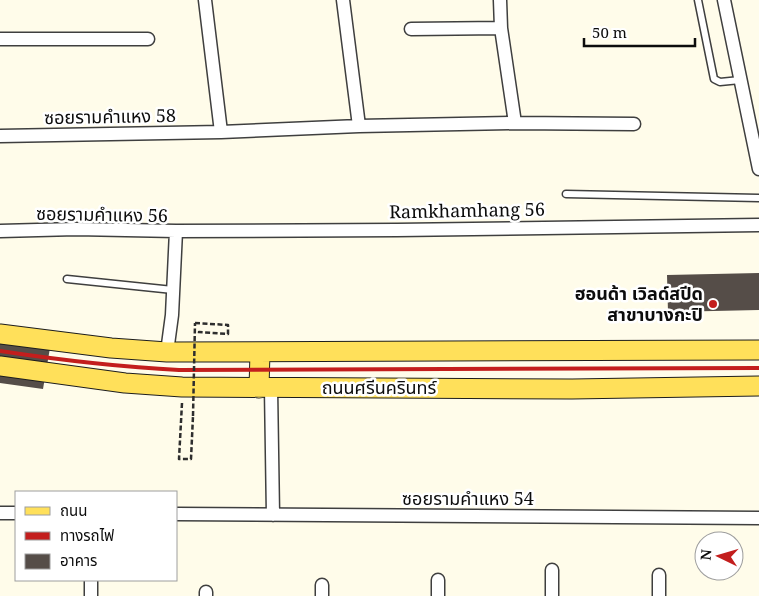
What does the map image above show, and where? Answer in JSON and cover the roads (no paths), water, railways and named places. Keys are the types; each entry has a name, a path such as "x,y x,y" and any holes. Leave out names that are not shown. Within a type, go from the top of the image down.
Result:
{"main road":[{"name":"ถนนศรีนครินทร์","path":"0,334 111,348 167,352 759,350"},
{"path":"260,352 265,388"},
{"name":"ถนนศรีนครินทร์","path":"0,366 125,383 182,387 572,389 759,386"}],"street":[{"path":"205,0 221,132"},
{"path":"343,0 359,126"},
{"path":"500,0 501,28 515,123"},
{"path":"724,0 759,169"},
{"path":"410,28 501,28"},
{"path":"0,39 148,39"},
{"name":"ซอยรามคำแหง 58","path":"0,136 221,132 359,126 515,123 634,124"},
{"name":"Ramkhamhang 56","path":"176,231 759,225"},
{"name":"ซอยรามคำแหง 56","path":"0,231 76,229 176,231 167,352"},
{"path":"265,388 273,515"},
{"path":"0,513 15,513"},
{"name":"ซอยรามคำแหง 54","path":"178,514 759,518"},
{"path":"552,570 552,596"},
{"path":"659,575 659,596"},
{"path":"438,580 438,596"},
{"path":"91,581 91,596"}],"lane":[{"path":"698,0 714,79 720,82 740,80"},
{"path":"566,194 759,198"},
{"path":"67,279 173,290"}],"railway":[{"path":"0,351 90,363 179,370 759,368"}],"place":[{"name":"ฮอนด้า เวิลด์สปีด สาขาบางกะปิ","path":"713,304"}]}
